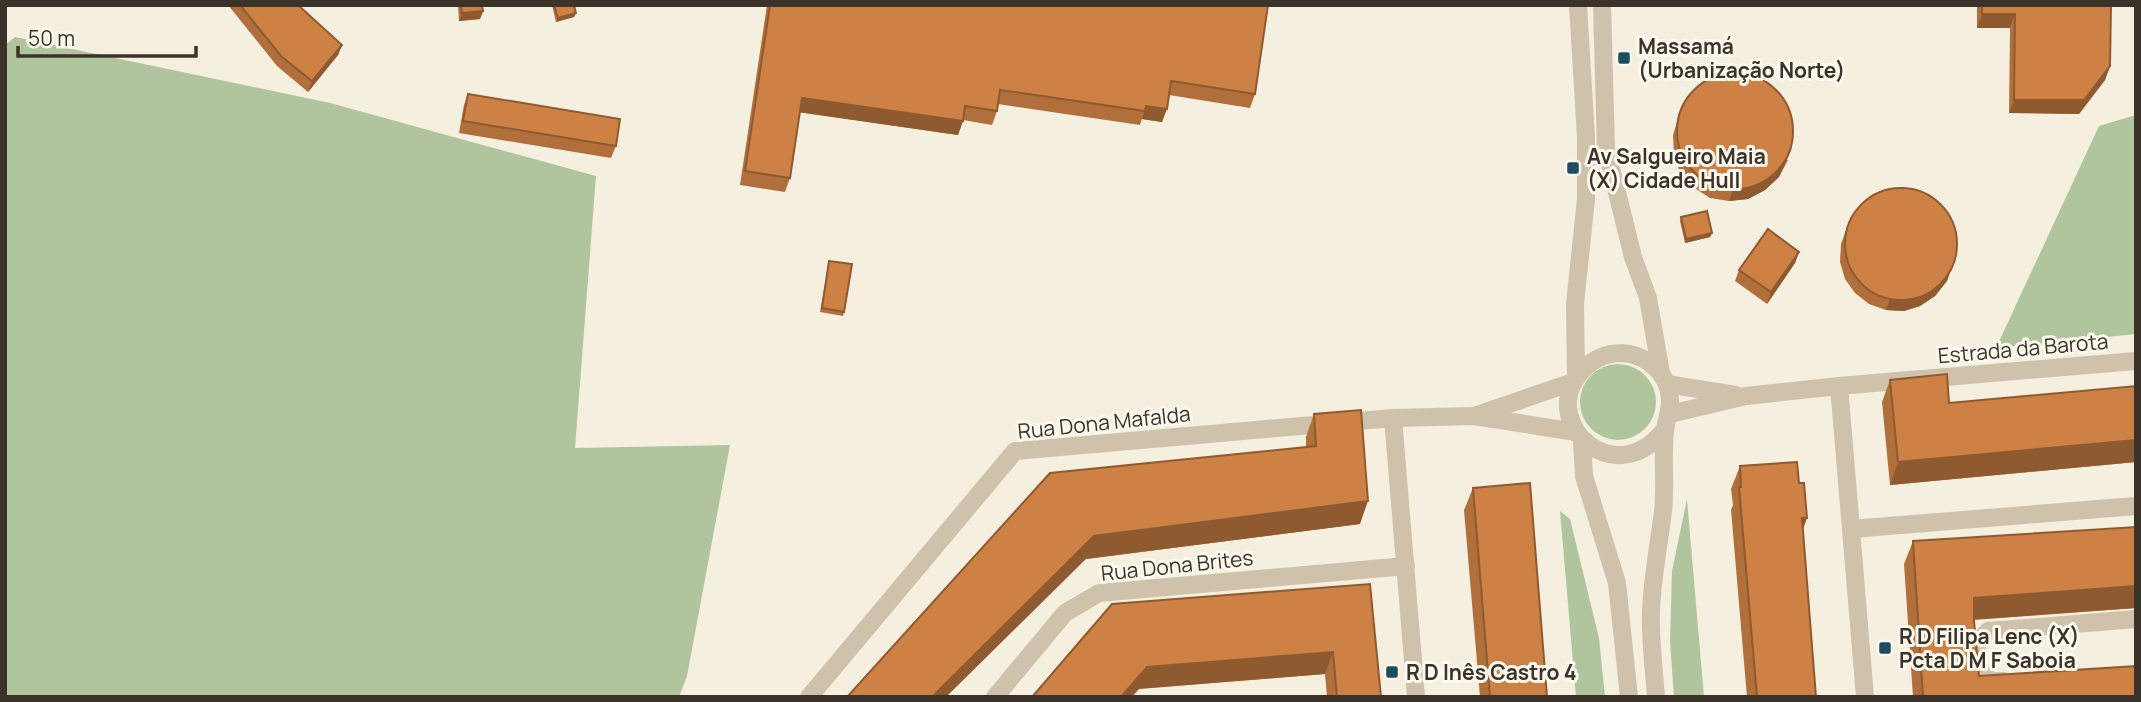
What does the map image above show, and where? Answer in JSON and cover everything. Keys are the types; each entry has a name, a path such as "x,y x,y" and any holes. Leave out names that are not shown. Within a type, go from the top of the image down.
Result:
{"street":[{"path":"1578,5 1586,138 1586,199 1575,304 1574,380 1568,407 1579,436 1584,476 1617,583 1629,697"},
{"path":"1602,5 1606,148 1633,257 1648,298 1664,378 1671,399 1663,510 1651,614 1656,697"},
{"path":"1574,380 1584,367 1596,359 1624,353 1638,356 1650,363 1664,378"},
{"name":"Estrada da Barota","path":"1668,422 1746,396 2136,361"},
{"name":"Estrada da Barota","path":"1664,378 1746,396"},
{"name":"Rua Dona Mafalda","path":"1474,416 1574,380"},
{"path":"1839,386 1865,697"},
{"name":"Rua Dona Mafalda","path":"809,697 1015,451 1393,418 1474,416 1579,436"},
{"path":"1393,418 1416,697"},
{"path":"1579,436 1595,450 1610,455 1626,455 1642,451 1656,442 1668,422"},
{"path":"1851,529 2136,506"},
{"name":"Rua Dona Brites","path":"995,697 1065,613 1099,593 1406,566"},
{"path":"2017,680 1991,681 1979,670 1978,643 1988,631 2136,619"}],"green space":[{"path":"15,37 330,103 596,176 575,448 730,445 687,676 679,697 5,697 5,45"},
{"path":"2136,115 2136,334 1996,348 2099,126"},
{"path":"1618,364 1632,367 1645,375 1653,388 1656,402 1653,416 1645,429 1632,437 1618,440 1604,437 1591,429 1583,416 1580,402 1583,388 1591,375 1604,367"},
{"path":"1687,499 1704,697 1674,697 1670,641 1672,571"},
{"path":"1560,511 1570,519 1599,638 1605,697 1576,697"}],"building":[{"path":"240,5 298,5 342,45 312,81 281,56"},
{"path":"461,5 482,5 483,11 462,13"},
{"path":"554,5 574,5 576,13 558,18"},
{"path":"770,5 1268,5 1255,94 1171,81 1167,109 1146,106 1145,111 1000,90 997,111 965,106 963,121 802,98 790,178 745,171"},
{"path":"1982,5 2111,5 2110,66 2084,100 2014,100 2015,14 1982,14"},
{"path":"1735,73 1757,77 1776,90 1789,109 1793,131 1789,153 1776,172 1757,185 1735,189 1713,185 1694,172 1681,153 1677,131 1681,109 1694,90 1713,77"},
{"path":"468,94 620,119 616,146 463,121"},
{"path":"1901,188 1922,193 1940,205 1952,223 1957,244 1952,265 1940,283 1922,295 1901,300 1880,295 1862,283 1850,265 1845,244 1850,223 1862,205 1880,193"},
{"path":"1707,211 1712,233 1686,239 1681,217"},
{"path":"1768,229 1799,252 1771,292 1739,270"},
{"path":"829,261 852,264 844,312 822,308"},
{"path":"1947,374 1949,403 2136,386 2136,440 1898,462 1890,380"},
{"path":"1361,410 1368,501 1094,536 932,697 847,697 1050,473 1316,446 1314,414"},
{"path":"1797,462 1799,483 1804,483 1807,518 1802,518 1816,697 1757,697 1739,487 1740,466"},
{"path":"1530,483 1547,697 1490,697 1473,488"},
{"path":"2136,527 2136,586 1974,598 1974,621 1979,676 2136,666 2136,697 1923,697 1913,541"},
{"path":"1370,584 1381,697 1337,697 1333,652 1147,667 1121,697 1032,697 1112,604"}],"place":[{"name":"Massamá (Urbanização Norte)","path":"1624,58"},
{"name":"Av Salgueiro Maia (X) Cidade Hull","path":"1573,168"},
{"name":"R D Filipa Lenc (X) Pcta D M F Saboia","path":"1885,648"},
{"name":"R D Inês Castro 4","path":"1392,672"}]}
